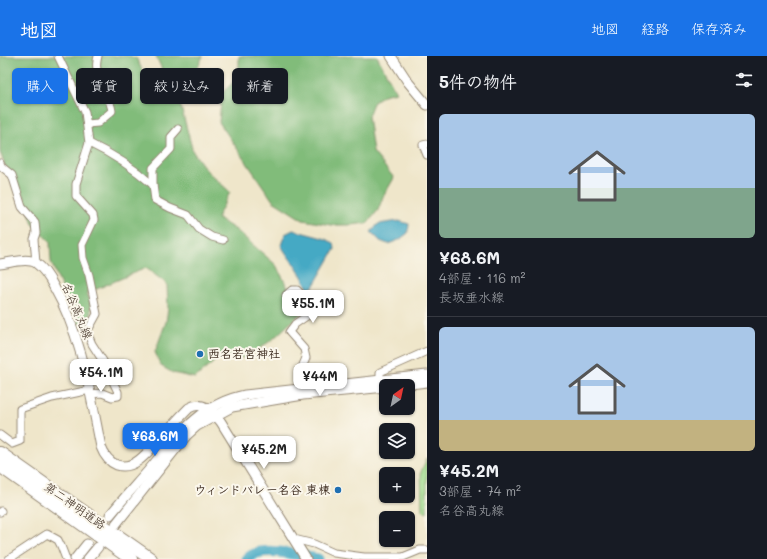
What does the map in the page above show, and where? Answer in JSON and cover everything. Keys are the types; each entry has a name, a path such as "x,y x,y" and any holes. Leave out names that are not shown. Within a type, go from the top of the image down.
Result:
{"highway":[{"name":"第二神明道路","path":"0,453 151,559"},
{"name":"第二神明道路","path":"0,466 131,559"}],"main road":[{"path":"391,56 408,82 427,105"},
{"path":"0,264 10,264 19,261 30,261 36,263"},
{"name":"名谷高丸線","path":"36,263 47,275 60,298 75,333 90,392 101,447 110,461 114,464 123,466 135,463 189,408 194,405 202,405 212,412"},
{"path":"409,379 427,375"},
{"path":"415,383 427,382"},
{"path":"116,524 182,440 212,412 228,400 240,396 302,388 379,385"},
{"path":"110,515 171,443 193,422 212,412 245,404 379,385"},
{"path":"212,412 221,422 306,559"},
{"path":"76,559 86,544"},
{"path":"88,559 98,547"}],"street":[{"path":"0,435 12,444 20,441 20,409 52,398 90,392 102,393 112,397 118,396 118,392 103,361 92,344 87,332 98,314 89,275 83,258 82,245 94,220 93,215 76,196 76,184 89,143 85,112 58,56"},
{"path":"87,124 98,123 112,111 112,105 101,82 97,68 98,56"},
{"path":"178,129 171,137 171,149 153,168 155,200 188,215 199,229 212,237 223,240"},
{"path":"89,143 110,153 146,178 153,185"},
{"path":"427,144 423,145 427,155"},
{"path":"0,163 2,167 12,175 22,207 35,222 36,232 34,239 36,263"},
{"path":"286,296 292,290 297,290 307,300 308,315 295,324 289,332 304,349 306,358 300,372 302,388"},
{"path":"381,379 380,372 427,351"},
{"path":"9,559 47,534 58,540 66,559"},
{"path":"294,539 314,544 334,553 364,557 403,557 420,550 427,550"}],"green space":[{"path":"0,56 130,56 137,59 141,68 140,104 177,104 181,107 193,152 207,171 230,192 217,218 236,230 276,265 301,313 273,339 246,358 222,355 195,378 173,373 161,366 155,352 166,322 168,308 167,284 146,268 87,293 90,301 91,318 78,325 77,318 51,262 50,242 33,224 24,196 5,166 0,152"},
{"path":"156,56 203,56 198,67 195,68 161,68"},
{"path":"239,56 377,56 396,92 383,95 373,103 368,116 373,152 394,178 383,197 378,210 368,223 331,225 303,220 273,201 219,122 221,104 224,104 224,91 232,84 232,104 288,104 288,68 239,68"},
{"path":"427,458 427,513 422,510 421,472"}],"water":[{"path":"399,221 409,224 408,233 399,240 388,244 380,241 371,232 378,224"},
{"path":"293,230 323,238 334,243 335,249 313,287 308,289 302,276 281,245 285,234"}],"waterway":[{"path":"247,559 258,552 266,551 284,552 318,559"}],"place":[{"name":"西名若宮神社","path":"200,354"},
{"name":"ウィンドバレー名谷 東棟","path":"338,490"}]}
